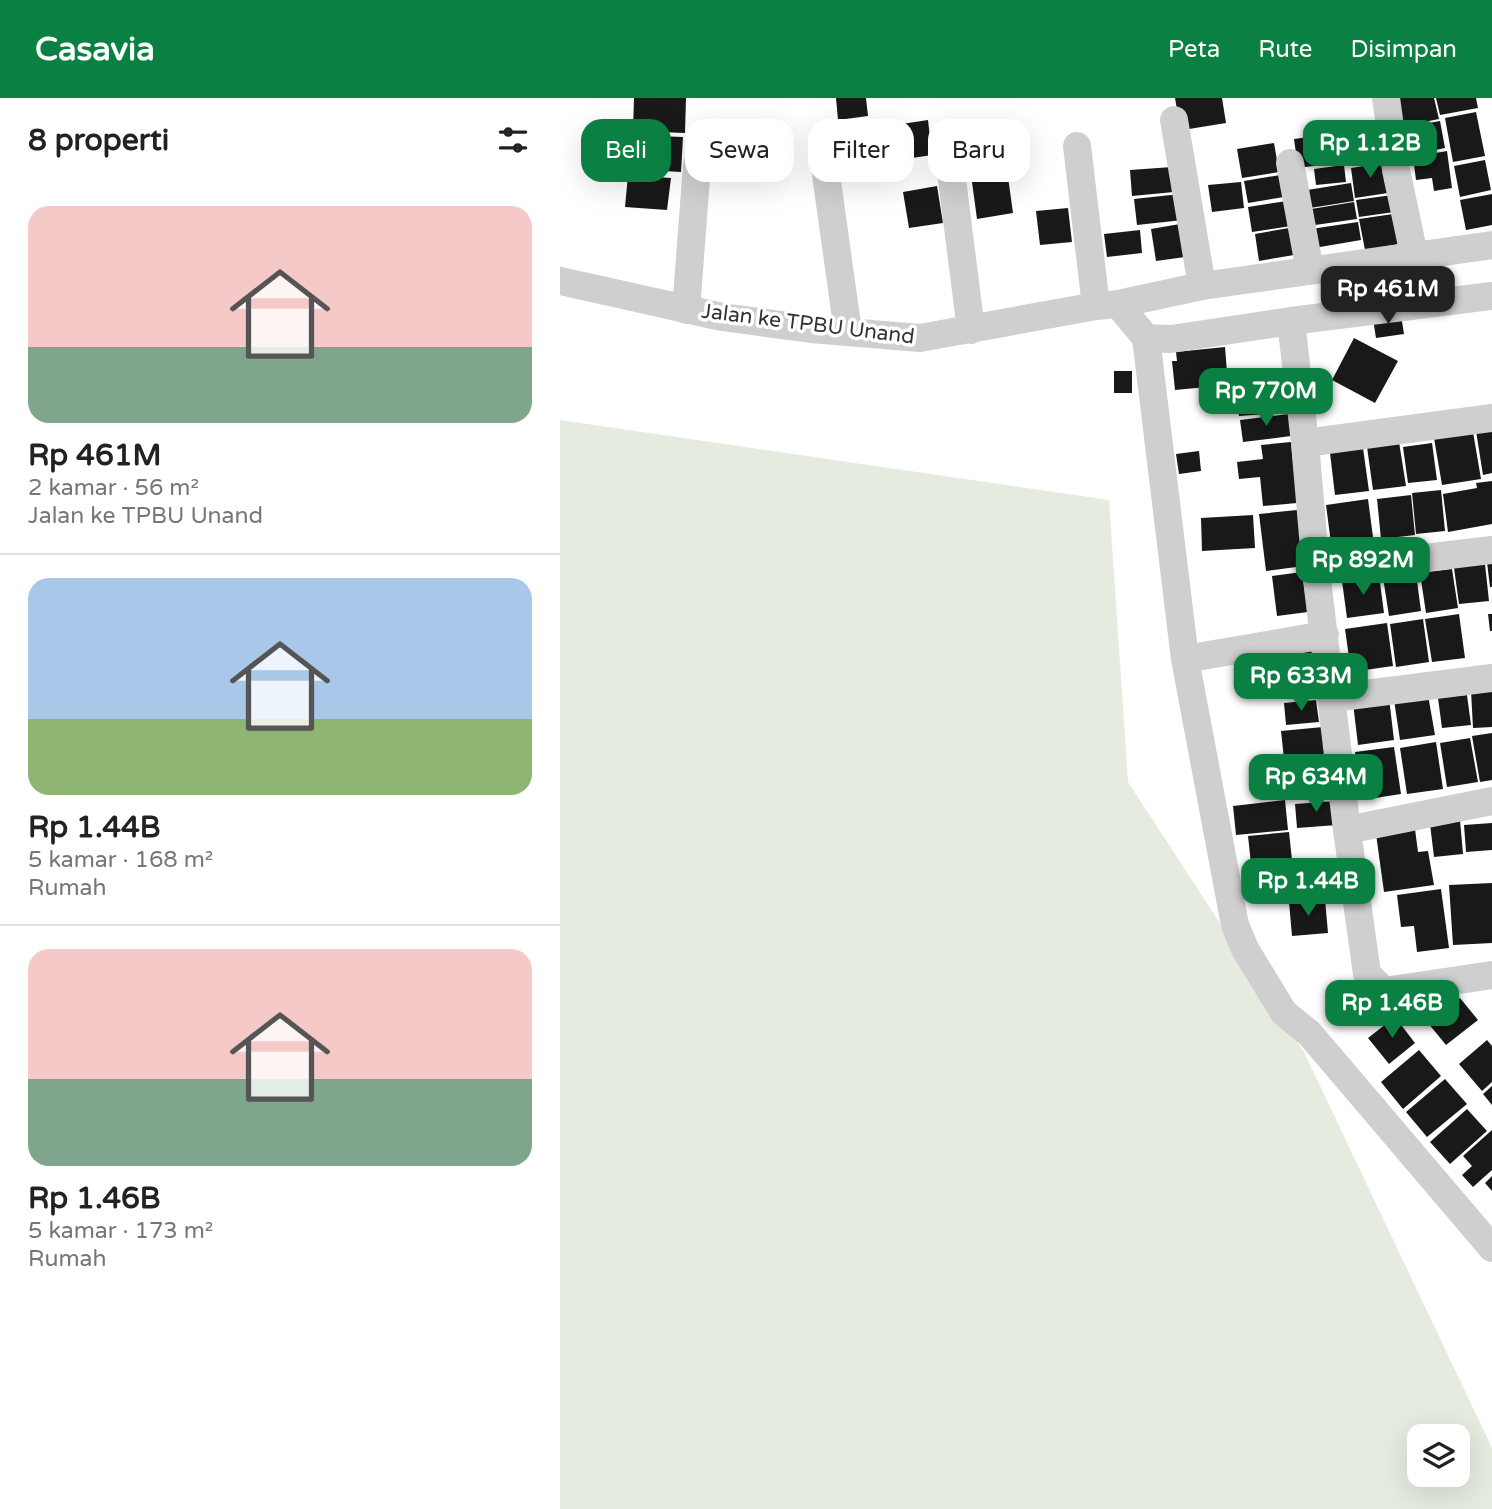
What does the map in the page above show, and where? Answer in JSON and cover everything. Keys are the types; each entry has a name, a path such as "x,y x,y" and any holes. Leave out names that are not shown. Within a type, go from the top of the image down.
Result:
{"street":[{"path":"1386,98 1396,170 1414,256"},
{"path":"1174,120 1202,286"},
{"path":"1077,146 1107,305 1146,338 1171,340 1291,321 1492,296"},
{"path":"1290,163 1310,271"},
{"path":"686,310 696,182"},
{"path":"827,182 848,332"},
{"path":"952,182 971,330"},
{"name":"Jalan ke TPBU Unand","path":"560,281 686,310 798,327 920,338 1202,286 1492,245"},
{"path":"1291,321 1347,830 1367,974 1384,991 1492,975"},
{"path":"1146,338 1185,659 1235,925 1245,949 1283,1013 1309,1033 1492,1248"},
{"path":"1305,443 1492,418"},
{"path":"1317,571 1492,550"},
{"path":"1185,659 1325,635"},
{"path":"1333,698 1492,678"},
{"path":"1347,830 1492,801"}],"shaded area":[{"path":"560,420 1109,500 1128,782 1304,1052 1492,1448 1492,1509 560,1509"}],"building":[{"path":"634,98 686,98 685,133 671,132 671,119 633,119"},
{"path":"836,98 866,98 868,116 838,119"},
{"path":"1175,98 1222,98 1226,123 1189,129 1179,121"},
{"path":"1392,98 1434,98 1439,119 1398,127"},
{"path":"1436,98 1476,98 1478,108 1440,115"},
{"path":"1476,112 1485,156 1453,162 1445,118"},
{"path":"928,120 928,156 914,158 914,122"},
{"path":"1440,121 1445,148 1404,156 1398,129"},
{"path":"1340,133 1343,162 1298,168 1294,139"},
{"path":"671,137 683,137 681,172 671,171"},
{"path":"1380,138 1383,161 1351,165 1347,142"},
{"path":"1274,143 1279,172 1242,178 1237,149"},
{"path":"1447,151 1452,188 1434,191 1432,178 1416,180 1413,157"},
{"path":"1485,160 1491,190 1460,197 1454,166"},
{"path":"1384,163 1388,193 1355,198 1351,168"},
{"path":"1344,165 1346,182 1316,185 1314,169"},
{"path":"1172,167 1174,192 1132,196 1130,170"},
{"path":"1280,175 1284,197 1248,203 1244,181"},
{"path":"627,182 670,182 667,210 625,207"},
{"path":"972,182 1009,182 1013,213 977,219"},
{"path":"1241,182 1244,208 1212,212 1208,185"},
{"path":"1351,183 1354,201 1304,209 1301,191"},
{"path":"937,186 943,223 909,228 903,192"},
{"path":"1180,194 1183,220 1137,225 1134,199"},
{"path":"1492,194 1492,225 1466,230 1460,200"},
{"path":"1392,195 1394,212 1359,217 1356,200"},
{"path":"1287,201 1291,226 1252,232 1248,207"},
{"path":"1354,202 1357,219 1308,226 1305,210"},
{"path":"1068,208 1072,242 1040,245 1036,211"},
{"path":"1400,213 1405,243 1365,250 1359,219"},
{"path":"1358,222 1361,240 1314,248 1311,229"},
{"path":"1180,224 1185,257 1156,261 1151,229"},
{"path":"1289,228 1294,255 1259,261 1255,234"},
{"path":"1140,230 1142,253 1107,257 1104,234"},
{"path":"1401,315 1404,334 1376,338 1373,319"},
{"path":"1354,338 1398,361 1375,403 1332,380"},
{"path":"1225,347 1228,385 1175,390 1172,361 1177,361 1176,352"},
{"path":"1273,369 1277,413 1239,416 1235,373"},
{"path":"1114,371 1132,371 1132,393 1114,393"},
{"path":"1289,414 1291,436 1243,442 1240,420"},
{"path":"1492,429 1492,473 1483,475 1476,431"},
{"path":"1473,432 1481,479 1442,485 1434,438"},
{"path":"1291,442 1297,503 1263,506 1260,477 1239,479 1237,462 1263,459 1261,445"},
{"path":"1399,442 1406,486 1373,490 1367,447"},
{"path":"1432,443 1437,480 1408,483 1403,447"},
{"path":"1363,448 1369,491 1335,495 1330,453"},
{"path":"1199,451 1201,471 1179,474 1176,454"},
{"path":"1492,481 1492,524 1448,532 1443,494 1477,488 1476,483"},
{"path":"1441,490 1445,531 1416,534 1412,493"},
{"path":"1411,495 1415,535 1381,539 1377,499"},
{"path":"1368,499 1373,537 1331,543 1326,505"},
{"path":"1297,510 1304,566 1266,571 1259,514"},
{"path":"1253,515 1255,548 1202,551 1201,518"},
{"path":"1486,554 1492,554 1492,587 1490,587"},
{"path":"1485,564 1489,601 1459,604 1454,568"},
{"path":"1415,566 1421,611 1389,616 1382,571"},
{"path":"1452,569 1458,608 1426,613 1420,573"},
{"path":"1302,572 1308,612 1277,616 1272,576"},
{"path":"1379,575 1384,613 1347,618 1342,581"},
{"path":"1459,614 1465,658 1432,662 1425,619"},
{"path":"1488,614 1492,614 1492,631 1490,631"},
{"path":"1423,619 1429,662 1396,667 1390,624"},
{"path":"1387,623 1393,666 1351,672 1345,629"},
{"path":"1314,647 1318,691 1276,695 1272,651"},
{"path":"1492,690 1492,727 1473,728 1471,691"},
{"path":"1428,695 1435,735 1400,740 1394,700"},
{"path":"1467,695 1471,725 1442,728 1438,698"},
{"path":"1389,698 1394,740 1358,745 1353,703"},
{"path":"1316,700 1319,722 1286,725 1284,703"},
{"path":"1323,727 1325,756 1284,759 1281,731"},
{"path":"1492,733 1492,780 1480,782 1472,736"},
{"path":"1470,738 1478,782 1447,787 1440,743"},
{"path":"1436,742 1443,789 1407,794 1400,748"},
{"path":"1394,747 1401,794 1362,800 1355,752"},
{"path":"1330,760 1332,793 1296,796 1293,763"},
{"path":"1285,800 1288,830 1236,835 1233,806"},
{"path":"1335,801 1337,825 1297,828 1295,804"},
{"path":"1460,820 1463,854 1434,857 1430,824"},
{"path":"1492,823 1492,850 1466,852 1464,825"},
{"path":"1415,829 1418,852 1428,851 1434,885 1384,892 1376,834"},
{"path":"1289,832 1293,869 1252,873 1248,836"},
{"path":"1345,863 1348,894 1300,898 1297,867"},
{"path":"1492,883 1492,943 1453,945 1449,885"},
{"path":"1441,889 1449,948 1417,952 1414,926 1401,927 1397,895"},
{"path":"1325,899 1328,933 1292,936 1289,902"},
{"path":"1460,998 1478,1020 1446,1045 1428,1023"},
{"path":"1395,1017 1415,1043 1389,1064 1368,1038"},
{"path":"1487,1040 1492,1046 1492,1082 1482,1091 1459,1064"},
{"path":"1419,1050 1441,1076 1403,1109 1381,1082"},
{"path":"1445,1079 1467,1104 1427,1137 1406,1112"},
{"path":"1492,1086 1492,1105 1483,1094"},
{"path":"1467,1109 1487,1131 1450,1164 1430,1142"},
{"path":"1492,1130 1492,1170 1473,1187 1462,1175 1472,1166 1463,1156"},
{"path":"1492,1176 1492,1191 1485,1183"}]}
